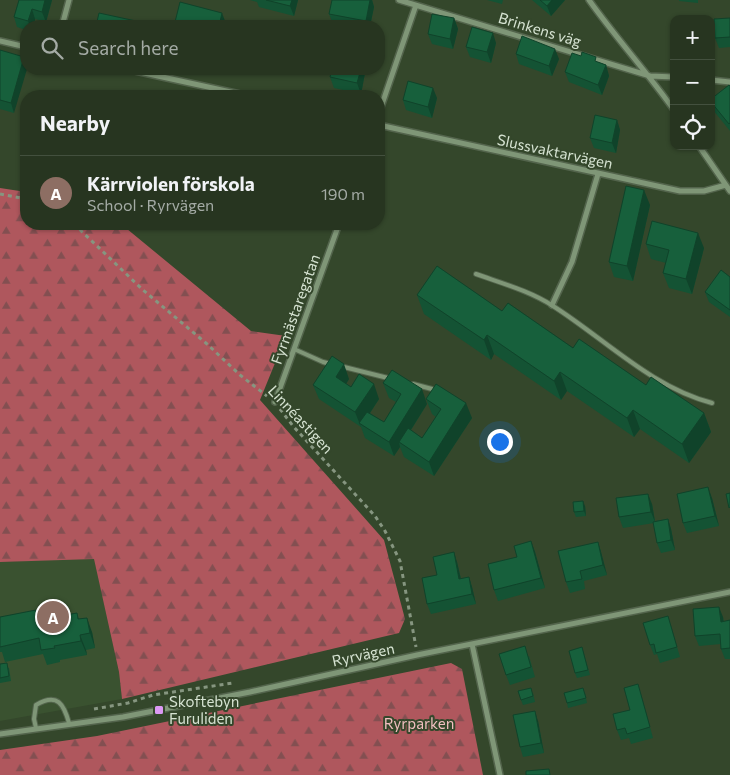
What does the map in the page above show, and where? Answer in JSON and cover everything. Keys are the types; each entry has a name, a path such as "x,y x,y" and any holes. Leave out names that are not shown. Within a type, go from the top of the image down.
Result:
{"street":[{"path":"64,20 69,0"},
{"name":"Brinkens väg","path":"399,0 650,76 670,77"},
{"path":"589,0 607,25 650,76 670,105"},
{"path":"385,96 416,5"},
{"path":"0,41 20,46"},
{"path":"153,75 222,90"},
{"path":"715,80 730,82"},
{"name":"Slussvaktarvägen","path":"385,126 680,191 704,191 726,185"},
{"path":"702,150 730,191"},
{"path":"552,305 572,262 598,174"},
{"name":"Fyrmästaregatan","path":"275,402 337,230"},
{"name":"Ryrvägen","path":"0,734 69,723 124,717 177,707 417,655 730,592"},
{"path":"472,644 500,775"}],"lane":[{"path":"476,274 522,291 552,305 656,380 700,400 712,403"},
{"path":"294,349 324,362 397,380"},
{"path":"406,383 432,389"},
{"path":"36,728 34,719 36,705 52,700 60,702 64,707 69,723"}],"path":[{"path":"0,194 20,197"},
{"name":"Linnéastigen","path":"80,230 143,290 207,344 240,375 275,402 293,426 385,531 400,561 417,655"}],"shaded area":[{"path":"94,558 119,672 122,699 0,721 0,562"}],"green space":[{"path":"0,188 20,191 20,230 128,230 251,331 286,336 260,400 384,540 405,619 399,633 122,699 119,672 94,559 0,562"},
{"name":"Ryrparken","path":"451,663 462,669 483,775 0,775 0,750 97,736"}],"building":[{"path":"19,0 45,0 42,12 32,9 28,20 14,17"},
{"path":"266,0 292,0 290,6"},
{"path":"332,0 370,0 366,20 329,14"},
{"path":"540,0 552,0 547,6"},
{"path":"180,2 222,13 220,20 176,20"},
{"path":"99,13 131,20 97,20"},
{"path":"432,14 454,18 450,39 428,34"},
{"path":"730,18 730,37 715,38 715,19"},
{"path":"472,27 493,33 487,52 466,47"},
{"path":"522,36 555,49 549,66 516,54"},
{"path":"0,50 20,56 20,71 11,103 0,100"},
{"path":"582,52 596,57 595,61 606,65 598,85 565,72 572,53 581,56"},
{"path":"330,75 359,75 357,83 330,77"},
{"path":"408,81 433,88 428,107 403,100"},
{"path":"730,86 729,124 715,107 715,96"},
{"path":"595,115 617,120 612,143 590,138"},
{"path":"626,186 644,190 627,266 609,262"},
{"path":"652,221 698,233 686,279 663,273 669,250 646,244"},
{"path":"437,266 502,311 508,303 573,348 579,339 646,385 651,377 704,413 682,444 633,410 627,418 560,372 554,381 487,335 484,340 417,295"},
{"path":"721,270 730,277 730,310 705,292"},
{"path":"332,356 344,364 336,377 351,387 359,374 374,384 355,412 313,385"},
{"path":"392,370 422,389 389,442 359,423 367,412 384,422 401,394 383,383"},
{"path":"436,384 466,403 429,462 399,442 408,428 422,438 441,409 426,399"},
{"path":"708,487 715,516 683,523 677,494"},
{"path":"730,493 730,507 729,508 726,494"},
{"path":"648,494 651,512 619,517 616,498"},
{"path":"583,501 584,511 574,512 573,502"},
{"path":"668,519 671,540 657,543 653,522"},
{"path":"531,541 541,578 494,590 488,564 517,557 514,546"},
{"path":"598,542 603,565 580,571 582,579 566,582 558,551"},
{"path":"454,552 459,579 469,577 472,594 427,604 422,578 437,575 433,557"},
{"path":"719,607 721,622 730,620 730,648 721,649 720,634 695,636 693,609"},
{"path":"36,610 38,620 77,613 78,619 87,618 90,633 80,635 81,641 54,646 55,648 41,650 39,638 0,647 0,617"},
{"path":"668,616 677,647 656,653 654,644 650,645 643,623"},
{"path":"525,646 531,667 506,675 499,654"},
{"path":"582,647 588,670 575,673 569,651"},
{"path":"7,663 9,676 0,678 0,664"},
{"path":"638,684 650,727 627,734 625,728 617,730 613,714 630,710 624,688"},
{"path":"531,688 533,696 521,700 518,691"},
{"path":"583,688 586,698 567,703 564,693"},
{"path":"535,711 541,743 520,747 513,715"},
{"path":"549,769 550,775 526,775 526,771"}],"place":[{"name":"Kärrviolen förskola","path":"53,617"},
{"name":"Skoftebyn Furuliden","path":"159,710"}]}
